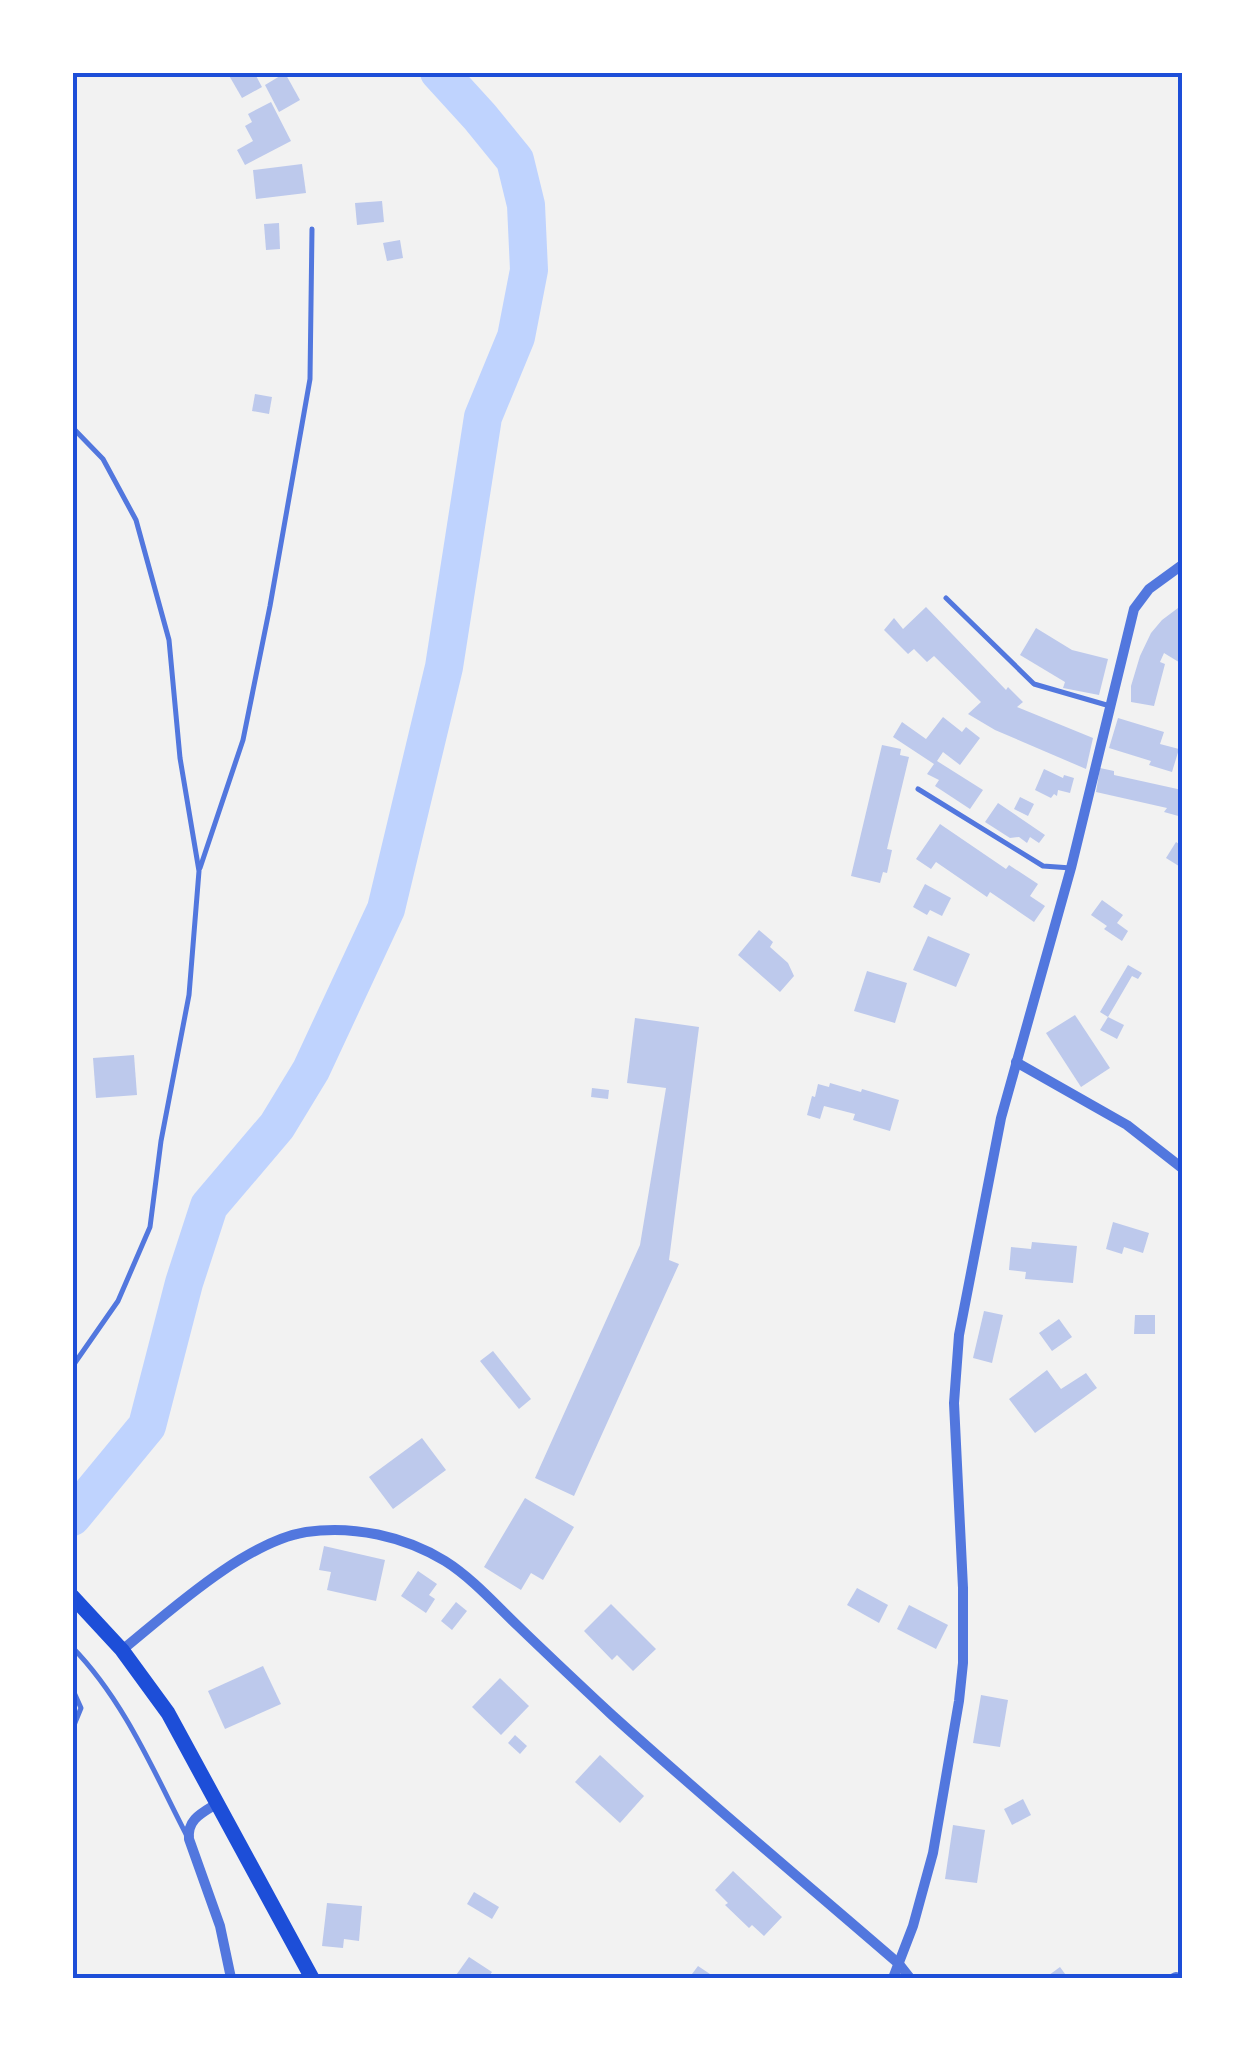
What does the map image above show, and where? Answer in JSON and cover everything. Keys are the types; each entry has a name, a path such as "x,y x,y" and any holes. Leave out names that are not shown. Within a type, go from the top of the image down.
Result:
{"main road":[{"path":"74,1597 122,1650 168,1714 312,1978"}],"street":[{"path":"893,1978 913,1926 933,1853 959,1702 963,1602 955,1370 990,1169 1134,609 1150,589 1182,565"},
{"path":"1016,1062 1126,1125 1182,1168"},
{"path":"122,1650 219,1574 286,1538 305,1532 359,1531 404,1541 465,1576 614,1716 899,1964 910,1978"},
{"path":"218,1803 194,1819 188,1830 220,1926 232,1978"}],"lane":[{"path":"199,871 243,740 270,606 310,378 312,229"},
{"path":"72,428 103,459 136,520 146,554 170,640 180,758 199,871 190,994 161,1140 150,1227 118,1301 72,1367"},
{"path":"946,598 1034,684 1110,706"},
{"path":"918,789 1042,866 1070,868"},
{"path":"72,1648 132,1730 189,1840"},
{"path":"72,1688 81,1708 72,1730"}],"building":[{"path":"227,72 254,72 262,87 242,98"},
{"path":"285,73 300,100 279,112 265,85"},
{"path":"271,102 291,141 245,165 237,150 253,141 245,126 252,122 248,114"},
{"path":"302,164 306,193 256,199 253,170"},
{"path":"382,201 384,222 357,225 355,203"},
{"path":"279,223 280,249 266,250 264,224"},
{"path":"400,240 403,258 387,261 383,243"},
{"path":"255,394 272,397 269,414 252,411"},
{"path":"1182,605 1182,664 1164,653 1160,662 1165,664 1154,706 1131,702 1131,686 1151,633"},
{"path":"926,607 1006,690 1008,687 1023,702 1017,707 1093,738 1086,769 995,730 968,714 981,702 934,656 927,662 914,649 908,654 884,630 894,618 903,629"},
{"path":"1036,628 1072,650 1108,659 1099,695 1063,688 1065,682 1020,655"},
{"path":"943,717 962,732 966,727 980,738 960,765 943,752 937,761 983,790 970,809 935,786 939,780 927,774 934,764 893,737 902,722 926,739"},
{"path":"1118,718 1164,732 1160,744 1179,749 1172,772 1109,748"},
{"path":"882,745 901,749 900,755 909,757 887,849 892,850 887,873 883,872 880,883 851,876"},
{"path":"1100,768 1114,771 1114,775 1182,790 1182,817 1164,812 1167,808 1096,792"},
{"path":"1044,769 1063,778 1074,778 1070,793 1058,790 1057,796 1051,798 1035,790"},
{"path":"1020,797 1034,804 1028,816 1014,809"},
{"path":"998,803 1045,835 1039,843 1030,837 1027,843 1019,837 1010,838 985,822"},
{"path":"940,824 1006,869 1009,865 1038,884 1030,896 1045,906 1034,922 990,892 987,897 936,862 931,869 916,859"},
{"path":"1176,842 1182,846 1182,868 1166,858"},
{"path":"925,884 951,898 942,916 930,910 927,915 913,907"},
{"path":"1102,900 1123,915 1117,923 1128,931 1122,941 1091,915"},
{"path":"759,930 773,942 770,947 788,963 794,976 780,992 738,955"},
{"path":"928,936 970,954 956,987 913,970"},
{"path":"1128,965 1142,973 1138,979 1132,976 1108,1017 1100,1012"},
{"path":"867,971 907,983 895,1023 854,1011"},
{"path":"1075,1015 1110,1068 1081,1087 1046,1033"},
{"path":"1108,1017 1124,1025 1117,1039 1100,1030"},
{"path":"635,1018 699,1027 669,1260 679,1264 574,1496 535,1478 640,1245 666,1088 627,1083"},
{"path":"134,1055 137,1095 96,1098 93,1058"},
{"path":"830,1083 899,1100 890,1131 853,1120 855,1114 824,1106 820,1119 807,1115 818,1084 829,1087"},
{"path":"592,1088 609,1090 608,1099 591,1097"},
{"path":"1113,1222 1149,1233 1143,1253 1124,1247 1122,1254 1106,1249"},
{"path":"1032,1242 1077,1246 1073,1283 1025,1279 1026,1272 1009,1270 1011,1247 1031,1249"},
{"path":"984,1311 1003,1315 992,1363 973,1358"},
{"path":"1135,1315 1155,1315 1155,1334 1134,1334"},
{"path":"1059,1319 1072,1337 1052,1351 1039,1333"},
{"path":"493,1351 531,1399 519,1409 480,1361"},
{"path":"1047,1370 1061,1389 1086,1373 1097,1388 1035,1433 1009,1399"},
{"path":"422,1438 446,1470 393,1509 369,1477"},
{"path":"525,1498 574,1527 543,1580 531,1573 521,1590 484,1567"},
{"path":"324,1546 385,1560 376,1601 327,1590 331,1572 319,1570"},
{"path":"418,1571 437,1584 429,1595 435,1599 426,1613 401,1596"},
{"path":"857,1588 888,1605 879,1623 847,1605"},
{"path":"456,1602 467,1611 452,1630 441,1621"},
{"path":"611,1604 656,1649 633,1671 617,1655 612,1660 584,1631"},
{"path":"909,1605 948,1625 936,1649 897,1629"},
{"path":"263,1666 281,1704 225,1729 208,1691"},
{"path":"500,1678 529,1706 501,1735 472,1707"},
{"path":"981,1695 1008,1700 1000,1747 973,1743"},
{"path":"515,1735 527,1746 520,1754 508,1743"},
{"path":"600,1755 644,1796 620,1823 575,1782"},
{"path":"1023,1799 1031,1815 1012,1825 1004,1809"},
{"path":"953,1825 985,1830 977,1883 945,1879"},
{"path":"733,1871 782,1917 764,1936 752,1925 749,1928 715,1890"},
{"path":"474,1892 499,1907 492,1919 467,1904"},
{"path":"327,1903 362,1906 359,1941 344,1939 343,1948 322,1946"},
{"path":"469,1957 492,1972 488,1978 454,1978"},
{"path":"698,1966 716,1978 689,1978"},
{"path":"1060,1967 1068,1978 1045,1978"}],"waterway":[{"path":"72,1517 147,1426 184,1283 209,1206 277,1126 311,1070 386,909 444,667 483,417 516,337 529,270 526,205 515,160 439,72"}]}
